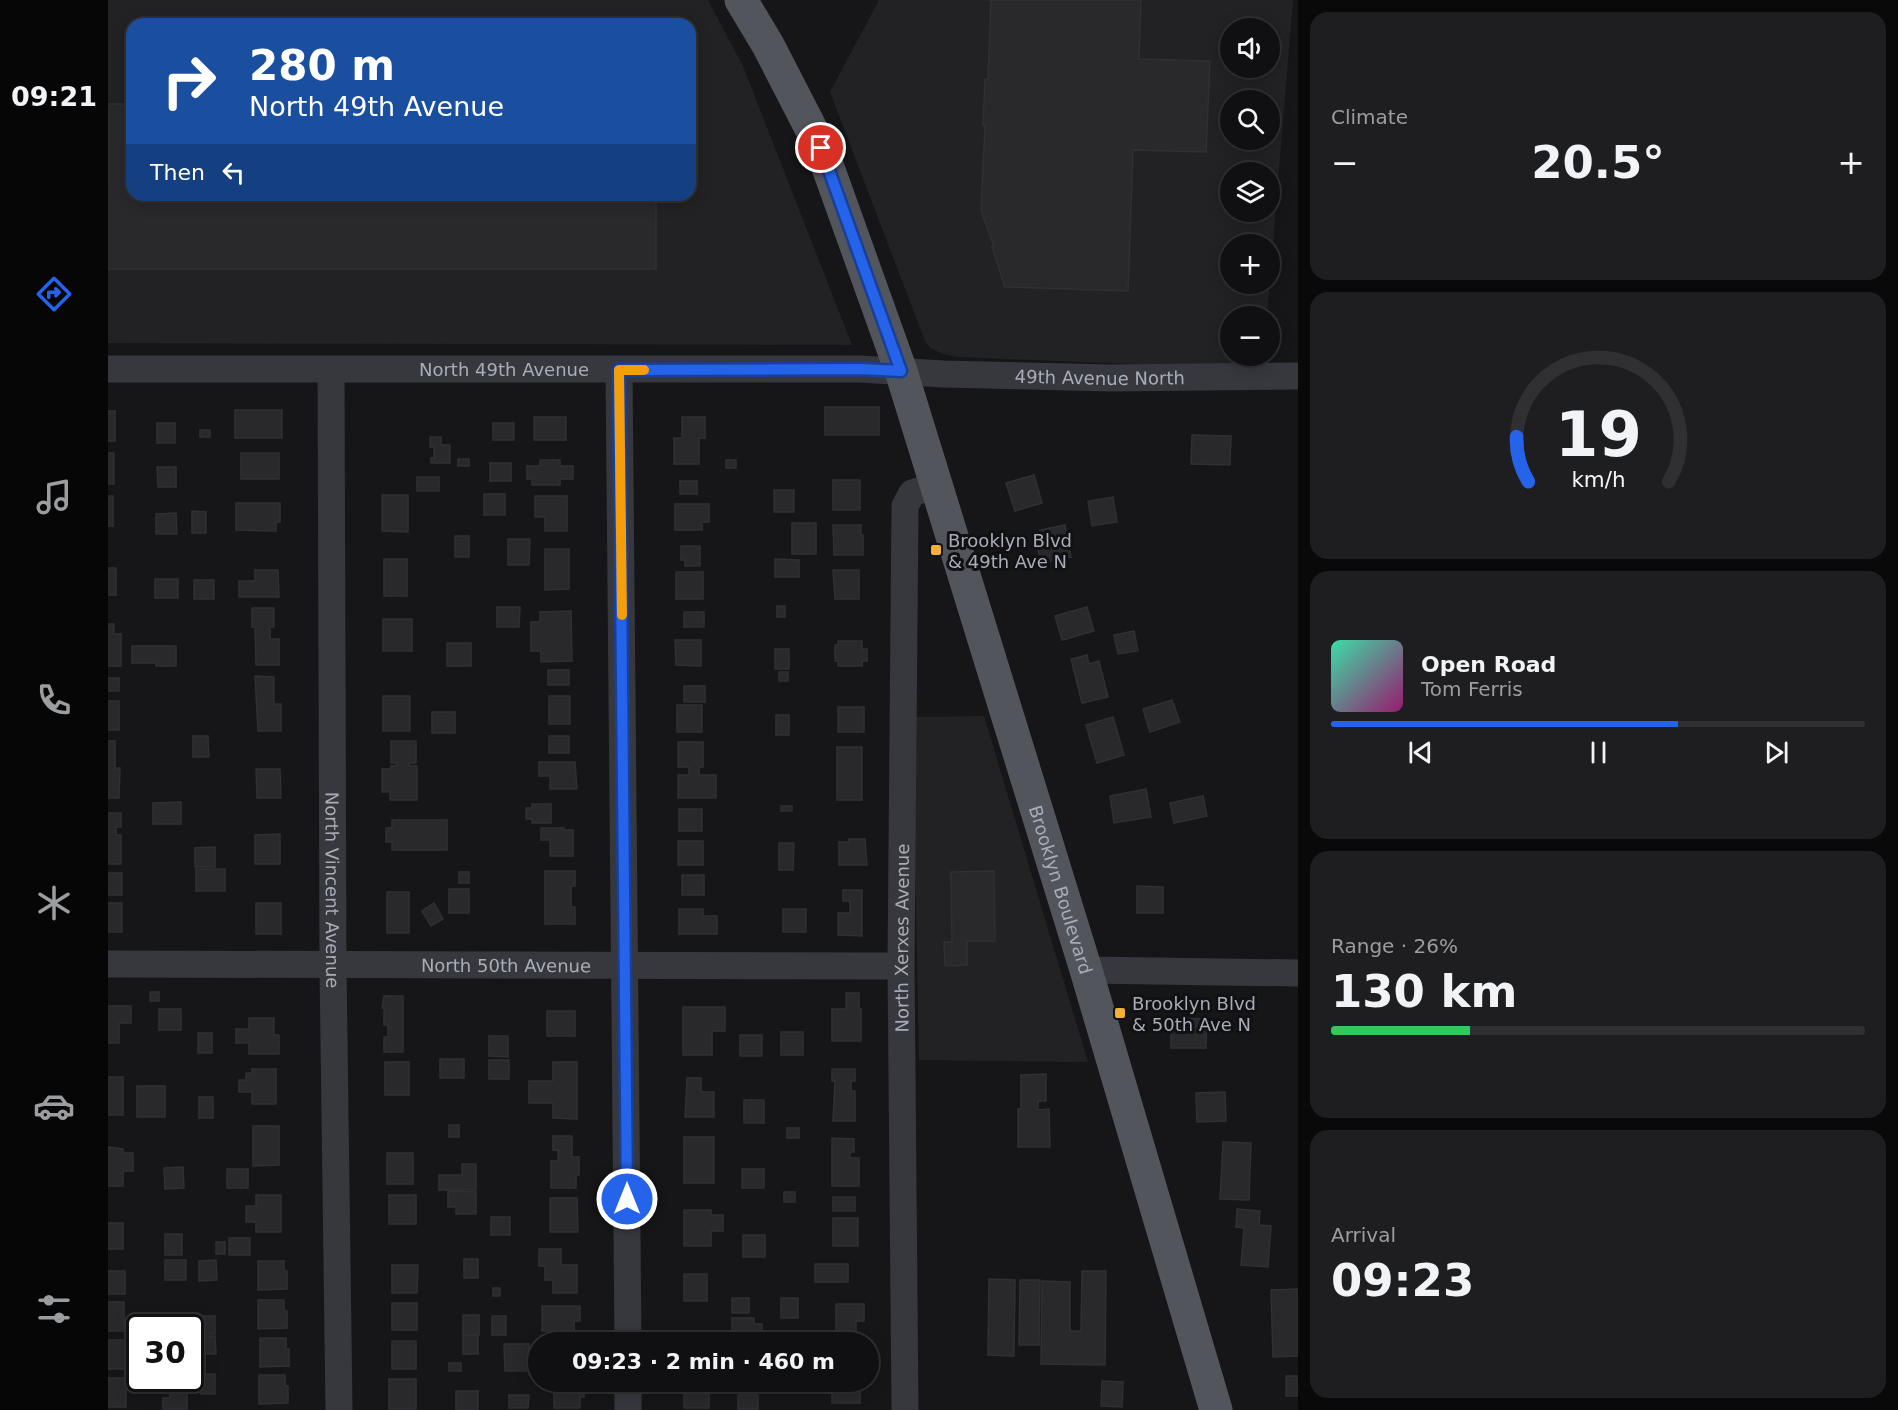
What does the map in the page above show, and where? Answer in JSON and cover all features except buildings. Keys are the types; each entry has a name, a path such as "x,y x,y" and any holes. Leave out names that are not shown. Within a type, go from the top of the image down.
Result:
{"main road":[{"name":"Brooklyn Boulevard","path":"741,0 768,45 821,148 901,371 1086,970 1216,1410"}],"street":[{"name":"North 49th Avenue","path":"108,369 860,369 901,371"},
{"name":"North Vincent Avenue","path":"331,369 333,966 339,1410"},
{"path":"619,370 628,1332"},
{"name":"49th Avenue North","path":"901,371 1098,377 1298,376"},
{"name":"North Xerxes Avenue","path":"905,1410 901,964 905,506 912,493 936,485"},
{"name":"North 50th Avenue","path":"108,964 333,966 890,966 901,964"},
{"path":"1086,970 1298,973"},
{"path":"628,1392 628,1410"}],"shaded area":[{"path":"108,0 708,0 743,66 852,345 108,343"},
{"path":"879,0 1293,0 1280,162 1220,162 1220,222 1275,222 1274,234 1220,234 1220,294 1269,294 1268,306 1220,306 1220,366 1263,367 1182,366 958,357 930,348 925,341 830,92"},
{"path":"984,716 1088,1062 919,1060 912,717"}],"slow traffic":[{"path":"622,615 619,370 644,370"}],"place":[{"name":"Brooklyn Blvd & 49th Ave N","path":"936,550"},
{"name":"Brooklyn Blvd & 50th Ave N","path":"1120,1013"}],"route":[{"path":"627,1199 619,370 860,369 901,371 821,148"}]}
